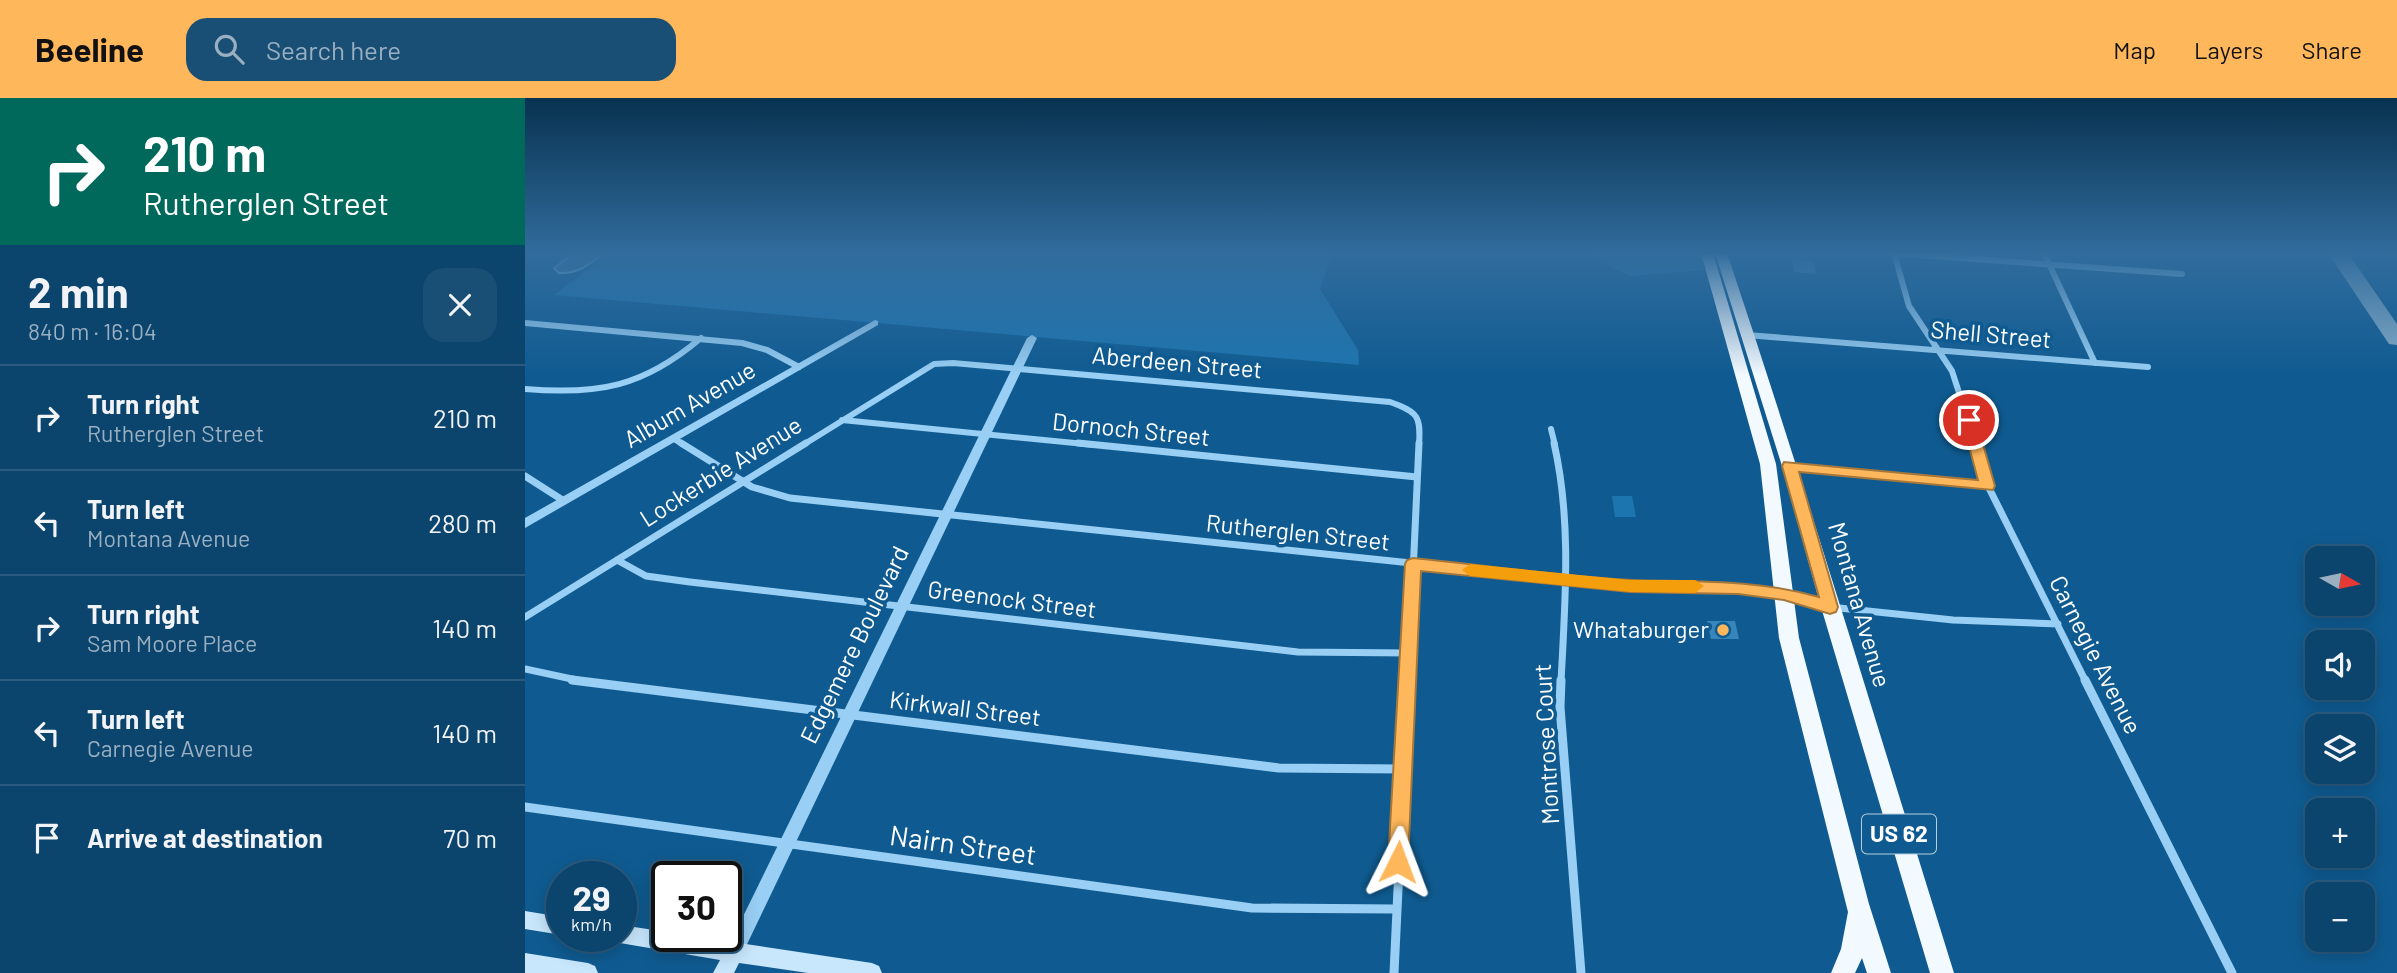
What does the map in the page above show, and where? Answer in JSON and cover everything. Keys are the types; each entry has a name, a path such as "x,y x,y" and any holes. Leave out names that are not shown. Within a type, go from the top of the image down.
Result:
{"highway":[{"name":"US 62","path":"1719,294 1768,464 1789,638 1857,904 1879,973"},
{"name":"Montana Avenue","path":"1734,294 1790,466 1830,607 1942,973"},
{"path":"1843,973 1853,950 1857,904"}],"main road":[{"path":"525,920 546,923"},
{"path":"637,938 872,973"},
{"name":"Edgemere Boulevard","path":"723,973 734,953"},
{"path":"525,963 588,973"}],"street":[{"name":"Carnegie Avenue","path":"1905,294 1909,306 1959,388 1988,486 2232,973"},
{"path":"2063,294 2095,363"},
{"path":"525,323 701,338 755,346 799,367"},
{"name":"Album Avenue","path":"525,524 876,323"},
{"name":"Shell Street","path":"1747,335 2148,367"},
{"path":"525,389 578,394 616,387 673,362 701,338"},
{"name":"Edgemere Boulevard","path":"734,953 1032,338"},
{"name":"Aberdeen Street","path":"939,363 1389,402 1410,409 1419,421 1417,477"},
{"name":"Lockerbie Avenue","path":"525,617 930,365 939,363"},
{"name":"Dornoch Street","path":"841,420 1417,477"},
{"name":"Montrose Court","path":"1551,429 1560,470 1567,580 1560,707 1581,973"},
{"name":"Rutherglen Street","path":"674,439 761,492 790,498 1630,586 1723,586 1784,594 1830,607 1966,621 2058,624"},
{"path":"1790,466 1988,486"},
{"path":"525,476 564,501"},
{"path":"1394,973 1417,477"},
{"name":"Greenock Street","path":"617,560 636,573 654,578 900,607 1298,652 1408,653"},
{"name":"Kirkwall Street","path":"525,669 565,679 1279,768 1403,769"},
{"name":"Nairn Street","path":"525,807 1252,908 1396,909"}],"shaded area":[{"path":"1323,294 1358,350 1359,365 554,295"},
{"path":"1612,496 1632,496 1636,517 1615,517"}],"building":[{"name":"Whataburger","path":"1707,621 1735,621 1739,639 1711,639"}],"taxiway":[{"path":"2366,294 2397,339"}],"slow traffic":[{"path":"1470,570 1630,586 1695,586"}],"place":[{"name":"Whataburger","path":"1723,630"}],"route":[{"path":"1398,862 1413,564 1630,586 1723,586 1784,594 1830,607 1790,466 1988,486 1969,420"}]}
